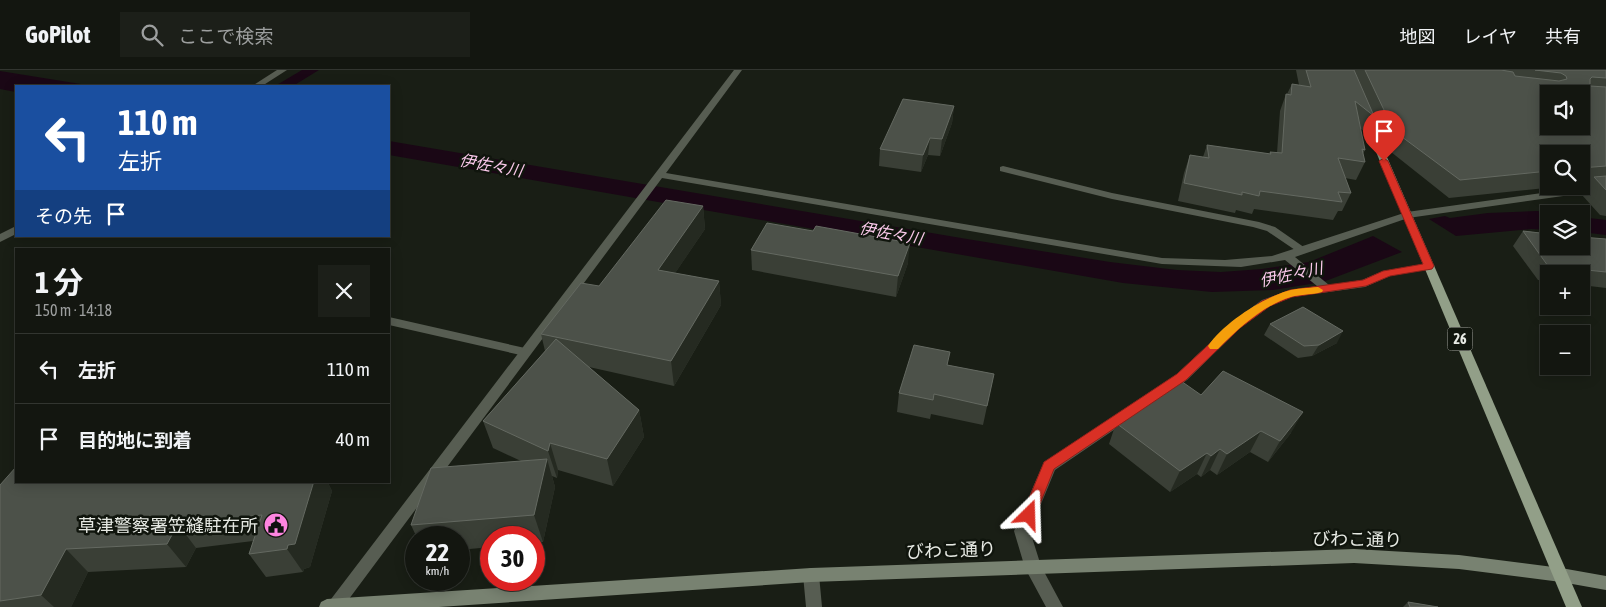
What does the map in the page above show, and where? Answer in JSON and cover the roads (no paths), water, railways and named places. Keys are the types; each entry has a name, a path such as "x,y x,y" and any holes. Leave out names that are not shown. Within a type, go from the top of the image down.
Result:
{"main road":[{"name":"26","path":"1357,97 1574,607"}],"street":[{"path":"258,85 283,70"},
{"path":"331,607 738,70"},
{"path":"1003,168 1112,196 1255,224 1271,229 1302,250"},
{"path":"658,177 1162,261 1223,264 1290,258 1302,250 1380,221 1407,215 1606,187"},
{"path":"0,239 15,230"},
{"path":"1290,258 1325,287"},
{"path":"1055,607 1033,568 1022,532 1049,466 1182,377 1236,325 1266,303 1290,294 1325,287 1366,283 1387,273 1429,266"},
{"path":"390,321 525,352"},
{"name":"びわこ通り","path":"331,607 811,575 1354,556 1460,562 1561,575 1606,583"},
{"path":"811,575 814,607"}],"water":[{"path":"302,70 319,70 295,85 277,85"},
{"path":"0,71 87,85 15,85 15,92 0,89"},
{"name":"伊佐々川","path":"390,141 967,239 1110,262 1177,270 1221,272 1262,269 1309,262 1373,236 1402,252 1323,282 1273,290 1212,292 1123,283 390,155"},
{"path":"1540,211 1540,230 1456,236 1429,219 1445,216 1450,218 1488,213"},
{"path":"1590,218 1606,220 1606,235 1590,233"}],"place":[{"name":"草津警察署笠縫駐在所","path":"276,525"}]}
